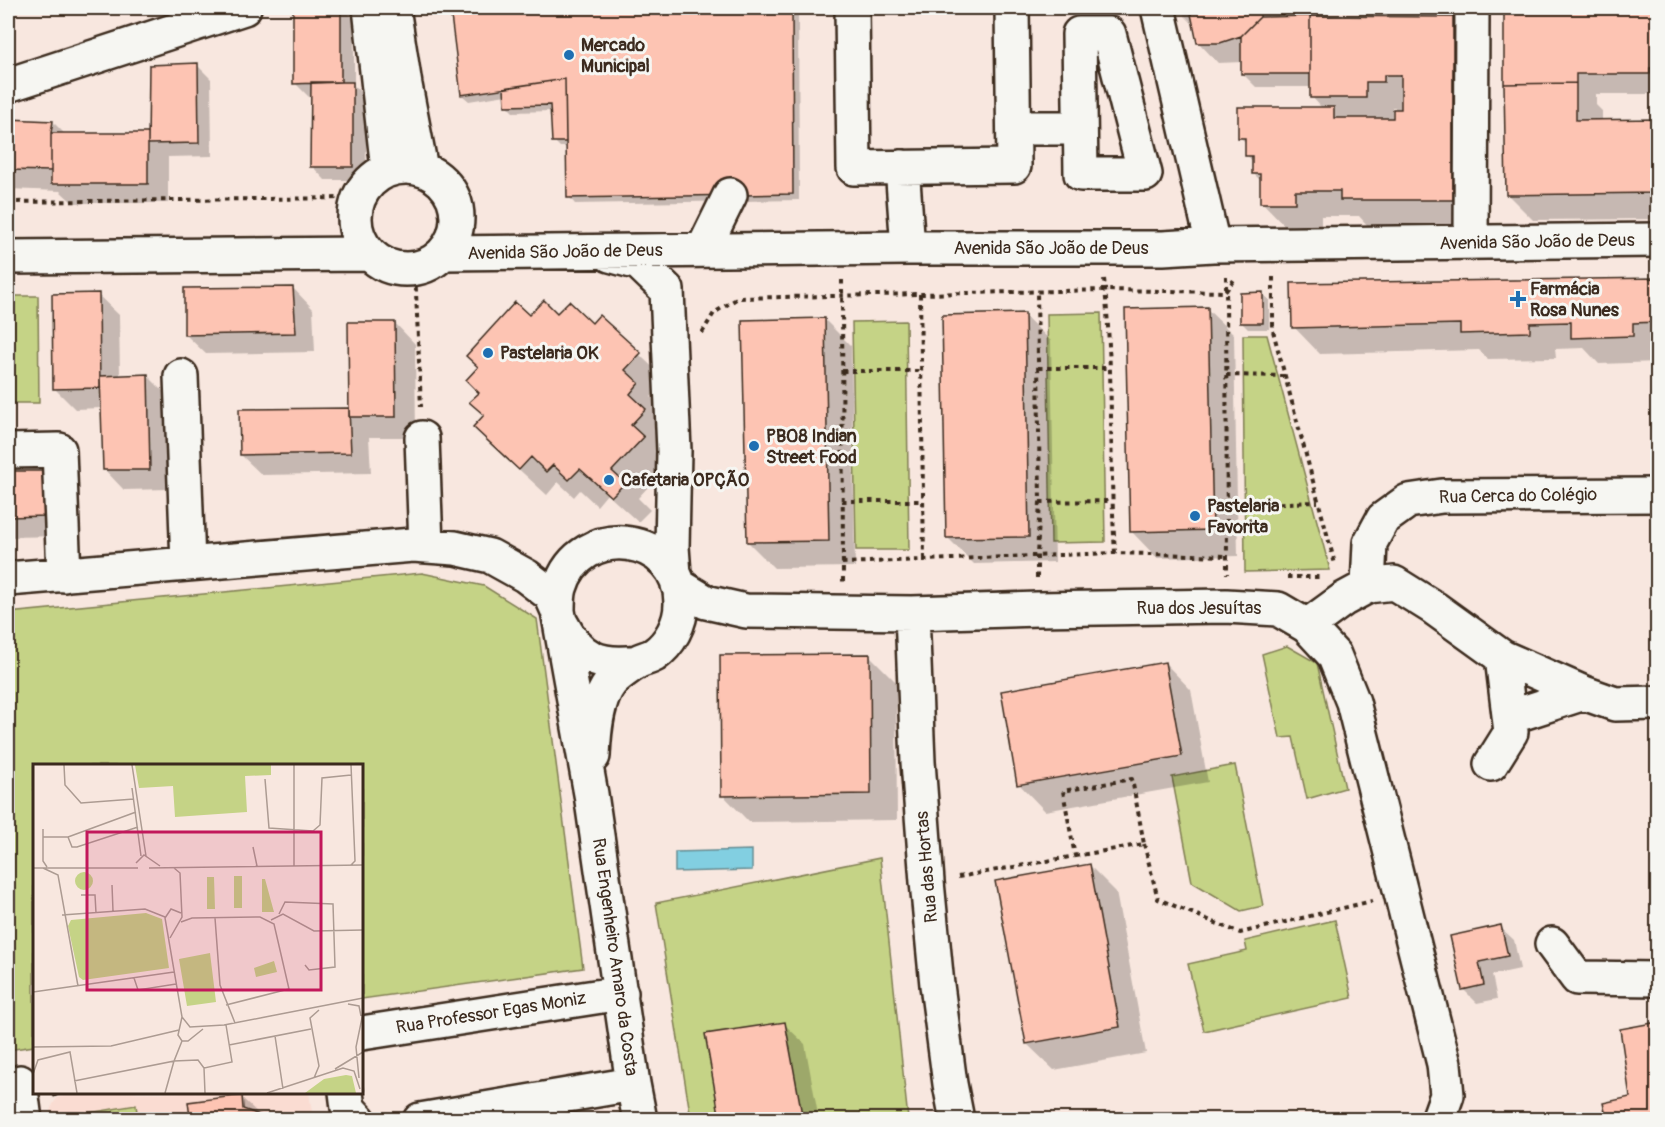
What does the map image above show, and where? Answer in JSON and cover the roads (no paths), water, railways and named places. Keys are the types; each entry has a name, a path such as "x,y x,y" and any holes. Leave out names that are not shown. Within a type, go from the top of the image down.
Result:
{"street":[{"path":"8,86 244,8"},
{"path":"370,8 388,170"},
{"path":"852,8 854,168 1014,166 1012,8"},
{"path":"1158,8 1182,110 1219,245"},
{"path":"1471,243 1472,8"},
{"path":"401,16 405,85 421,169"},
{"path":"1079,34 1109,34 1144,174 1081,174 1080,128 1079,34"},
{"path":"1130,119 1182,110"},
{"path":"1014,128 1080,128"},
{"path":"250,255 319,238 350,211 356,207 362,191 373,178 388,170 404,167 421,169 436,177 448,189 455,205 457,221 453,238 444,253 431,263 415,269 398,269 382,264 368,254 358,239 350,211"},
{"path":"902,167 908,248"},
{"path":"668,641 678,624 681,604 672,547 674,451 666,290 682,263 710,250 730,195"},
{"path":"456,214 494,236 639,263 666,290"},
{"name":"Avenida São João de Deus","path":"444,253 1163,248 1219,245 1658,240"},
{"path":"8,257 368,254"},
{"path":"181,376 188,564"},
{"path":"422,438 426,546"},
{"path":"8,451 59,450 64,575"},
{"name":"Rua Cerca do Colégio","path":"1368,586 1370,543 1383,519 1408,501 1442,496 1658,495"},
{"path":"591,794 559,616 559,590 567,571 582,554 600,545 621,542 642,546 660,557 676,579 706,602 746,611"},
{"path":"8,579 413,544 455,548 490,556 526,576 551,594 569,639 582,652 599,662 618,665 637,662"},
{"path":"1307,626 1344,599 1368,586 1394,583 1434,608 1502,657 1615,704 1658,703"},
{"name":"Rua dos Jesuítas","path":"746,611 912,613 1226,606 1278,609 1307,626 1334,655 1353,702 1444,1064 1447,1095 1438,1119"},
{"path":"591,794 595,727 602,701 612,681 637,662 654,654 668,641 692,627 709,620 746,611"},
{"name":"Rua das Hortas","path":"912,613 918,762 927,882 937,986 957,1119"},
{"path":"1491,764 1511,732 1502,657"},
{"path":"1510,717 1584,693"},
{"name":"Rua Engenheiro Amaro da Costa","path":"591,794 640,1119"},
{"path":"1552,944 1577,978 1658,979"},
{"name":"Rua Professor Egas Moniz","path":"363,1034 621,993"},
{"path":"21,1082 25,1119"},
{"path":"420,1119 633,1084"},
{"path":"346,1094 348,1108 359,1119"}],"water":[{"path":"752,850 752,870 675,872 675,852"}],"place":[{"name":"Mercado Municipal","path":"569,55"},
{"name":"Farmácia Rosa Nunes","path":"1518,299"},
{"name":"Pastelaria OK","path":"488,353"},
{"name":"PB08 Indian Street Food","path":"754,446"},
{"name":"Cafetaria OPÇÃO","path":"609,480"},
{"name":"Pastelaria Favorita","path":"1195,516"}]}
